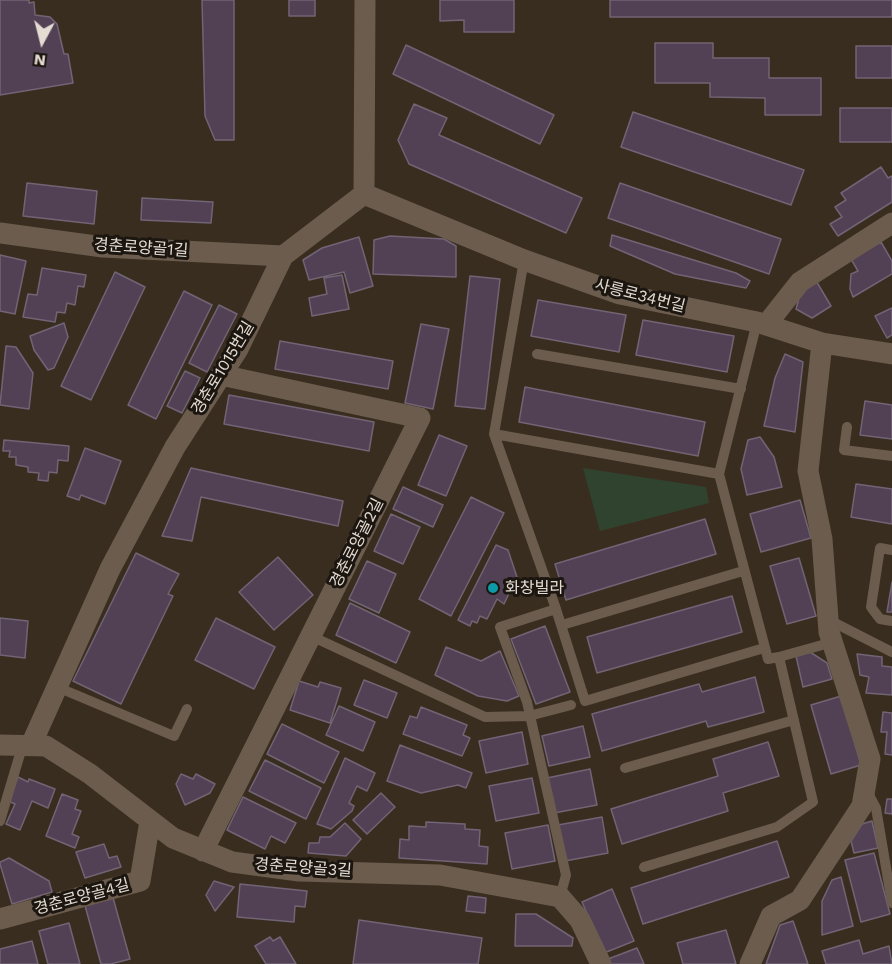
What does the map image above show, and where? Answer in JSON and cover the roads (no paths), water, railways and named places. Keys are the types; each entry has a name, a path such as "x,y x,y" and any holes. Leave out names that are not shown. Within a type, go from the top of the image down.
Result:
{"street":[{"path":"364,194 365,0"},
{"name":"경춘로1015번길","path":"27,745 57,687 110,569 175,447 238,349 283,256 364,194"},
{"name":"사릉로34번길","path":"364,194 524,260 620,294 761,324 822,343 892,354"},
{"path":"761,324 800,282 892,223"},
{"name":"경춘로양골1길","path":"0,233 103,247 283,256"},
{"path":"750,964 771,916 800,900 862,806 870,759 829,632 822,538 808,471 822,343"},
{"name":"경춘로양골2길","path":"203,850 420,418 221,375"},
{"name":"경춘로양골3길","path":"0,745 46,746 90,774 173,838 232,862 299,871 440,875 560,897"},
{"name":"경춘로양골4길","path":"2,914 140,881 150,821"},
{"path":"560,897 580,920 601,964"}],"lane":[{"path":"524,260 494,434 562,625 585,701 764,648"},
{"path":"761,324 719,474 768,659 833,642"},
{"path":"537,354 741,389"},
{"path":"847,427 844,450 892,456"},
{"path":"494,434 719,474"},
{"path":"892,550 880,548 871,607 880,620 892,621"},
{"path":"562,625 743,571"},
{"path":"556,609 500,627 526,702 566,875 560,897"},
{"path":"828,620 892,652"},
{"path":"311,636 485,717 529,716 570,705"},
{"path":"644,867 777,826 813,802 779,657"},
{"path":"57,687 174,736 187,709"},
{"path":"625,768 794,720"},
{"path":"0,821 27,745"},
{"path":"865,786 876,808 892,903"}],"place":[{"name":"화창빌라","path":"493,588"}]}
